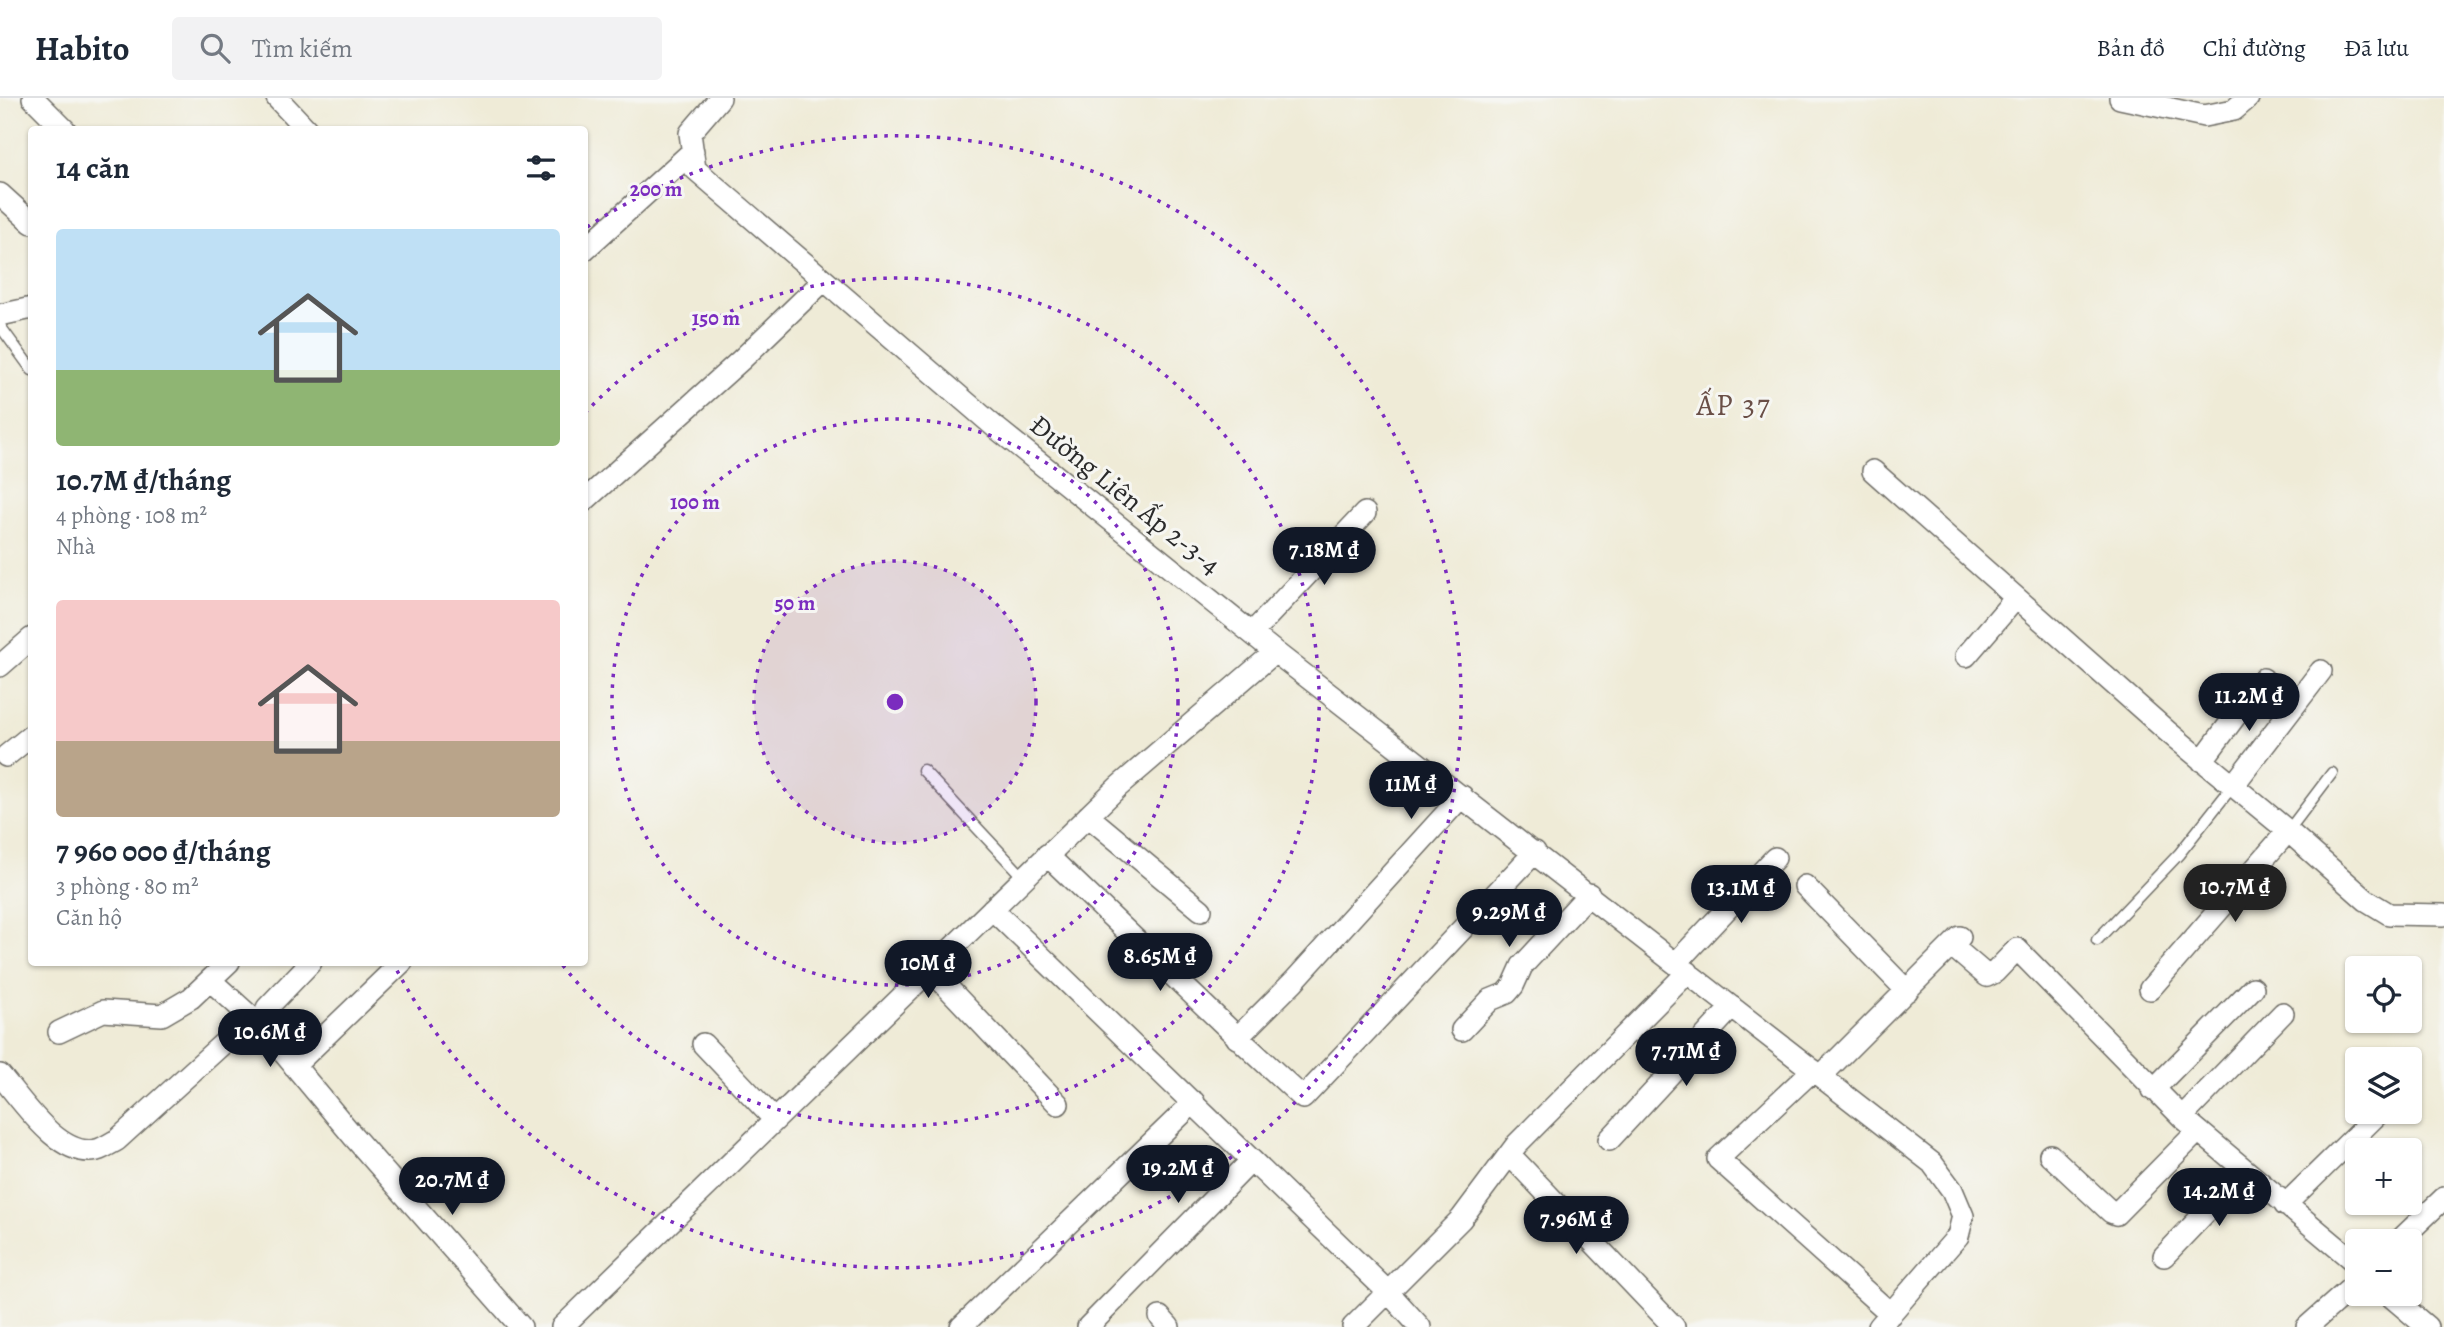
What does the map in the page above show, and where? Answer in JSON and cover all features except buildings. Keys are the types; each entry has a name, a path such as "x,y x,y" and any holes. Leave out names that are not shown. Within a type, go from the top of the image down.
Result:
{"street":[{"path":"33,98 61,126"},
{"path":"277,98 303,126"},
{"path":"588,246 693,151 690,133 720,98"},
{"path":"2120,98 2204,116 2234,110 2248,98"},
{"name":"Đường Liên Ấp 2-3-4","path":"693,151 695,169 995,428 1275,652 1932,1163 1952,1190 1964,1216 1958,1236 1885,1320"},
{"path":"0,194 28,219"},
{"path":"588,497 741,360 823,281"},
{"path":"0,315 28,310"},
{"path":"1873,471 2202,761 2288,831 2366,900 2389,914 2444,915"},
{"path":"1252,633 1365,513"},
{"path":"1966,656 2015,598"},
{"path":"0,666 28,642"},
{"path":"571,1324 775,1120 1118,787 1275,652"},
{"path":"2232,787 2322,671"},
{"path":"2202,761 2263,679"},
{"path":"6,756 28,738"},
{"path":"1237,1038 1294,981 1462,796"},
{"path":"1088,816 1201,909"},
{"path":"2150,989 2288,831"},
{"path":"1047,855 1303,1098 1535,852"},
{"path":"1353,1327 1461,1219 1517,1144 1682,967 1775,858"},
{"path":"1805,886 1908,991"},
{"path":"1462,1030 1490,1000 1507,993 1522,966 1588,894"},
{"path":"992,909 1194,1102 1251,1161 1389,1293 1420,1327"},
{"path":"1885,1320 1718,1159 1908,991 1957,940 1987,976 1995,972 2017,949 2153,1090 2345,1254"},
{"path":"59,1032 103,1011 162,1015 191,998 225,966"},
{"path":"0,1075 54,1138 74,1150 96,1150 117,1140 257,1023 267,1008 307,966"},
{"path":"294,1066 398,966"},
{"path":"930,969 1058,1104"},
{"path":"211,980 257,1023 521,1327"},
{"path":"2153,1090 2253,988"},
{"path":"1609,1140 1732,1007"},
{"path":"2050,1155 2116,1214 2283,1013"},
{"path":"703,1044 775,1120"},
{"path":"961,1327 1194,1102"},
{"path":"2285,1205 2368,1124"},
{"path":"1510,1155 1674,1327"},
{"path":"1088,1327 1251,1161"},
{"path":"2164,1255 2245,1171"},
{"path":"2412,1229 2444,1198"},
{"path":"2307,1327 2345,1293"},
{"path":"2402,1306 2427,1327"}],"lane":[{"path":"0,326 28,364"},
{"path":"923,770 1024,878"},
{"path":"2288,831 2332,773"},
{"path":"2097,940 2179,854 2232,787"}],"district":[{"name":"ẤP 37","path":"1734,405"}]}
